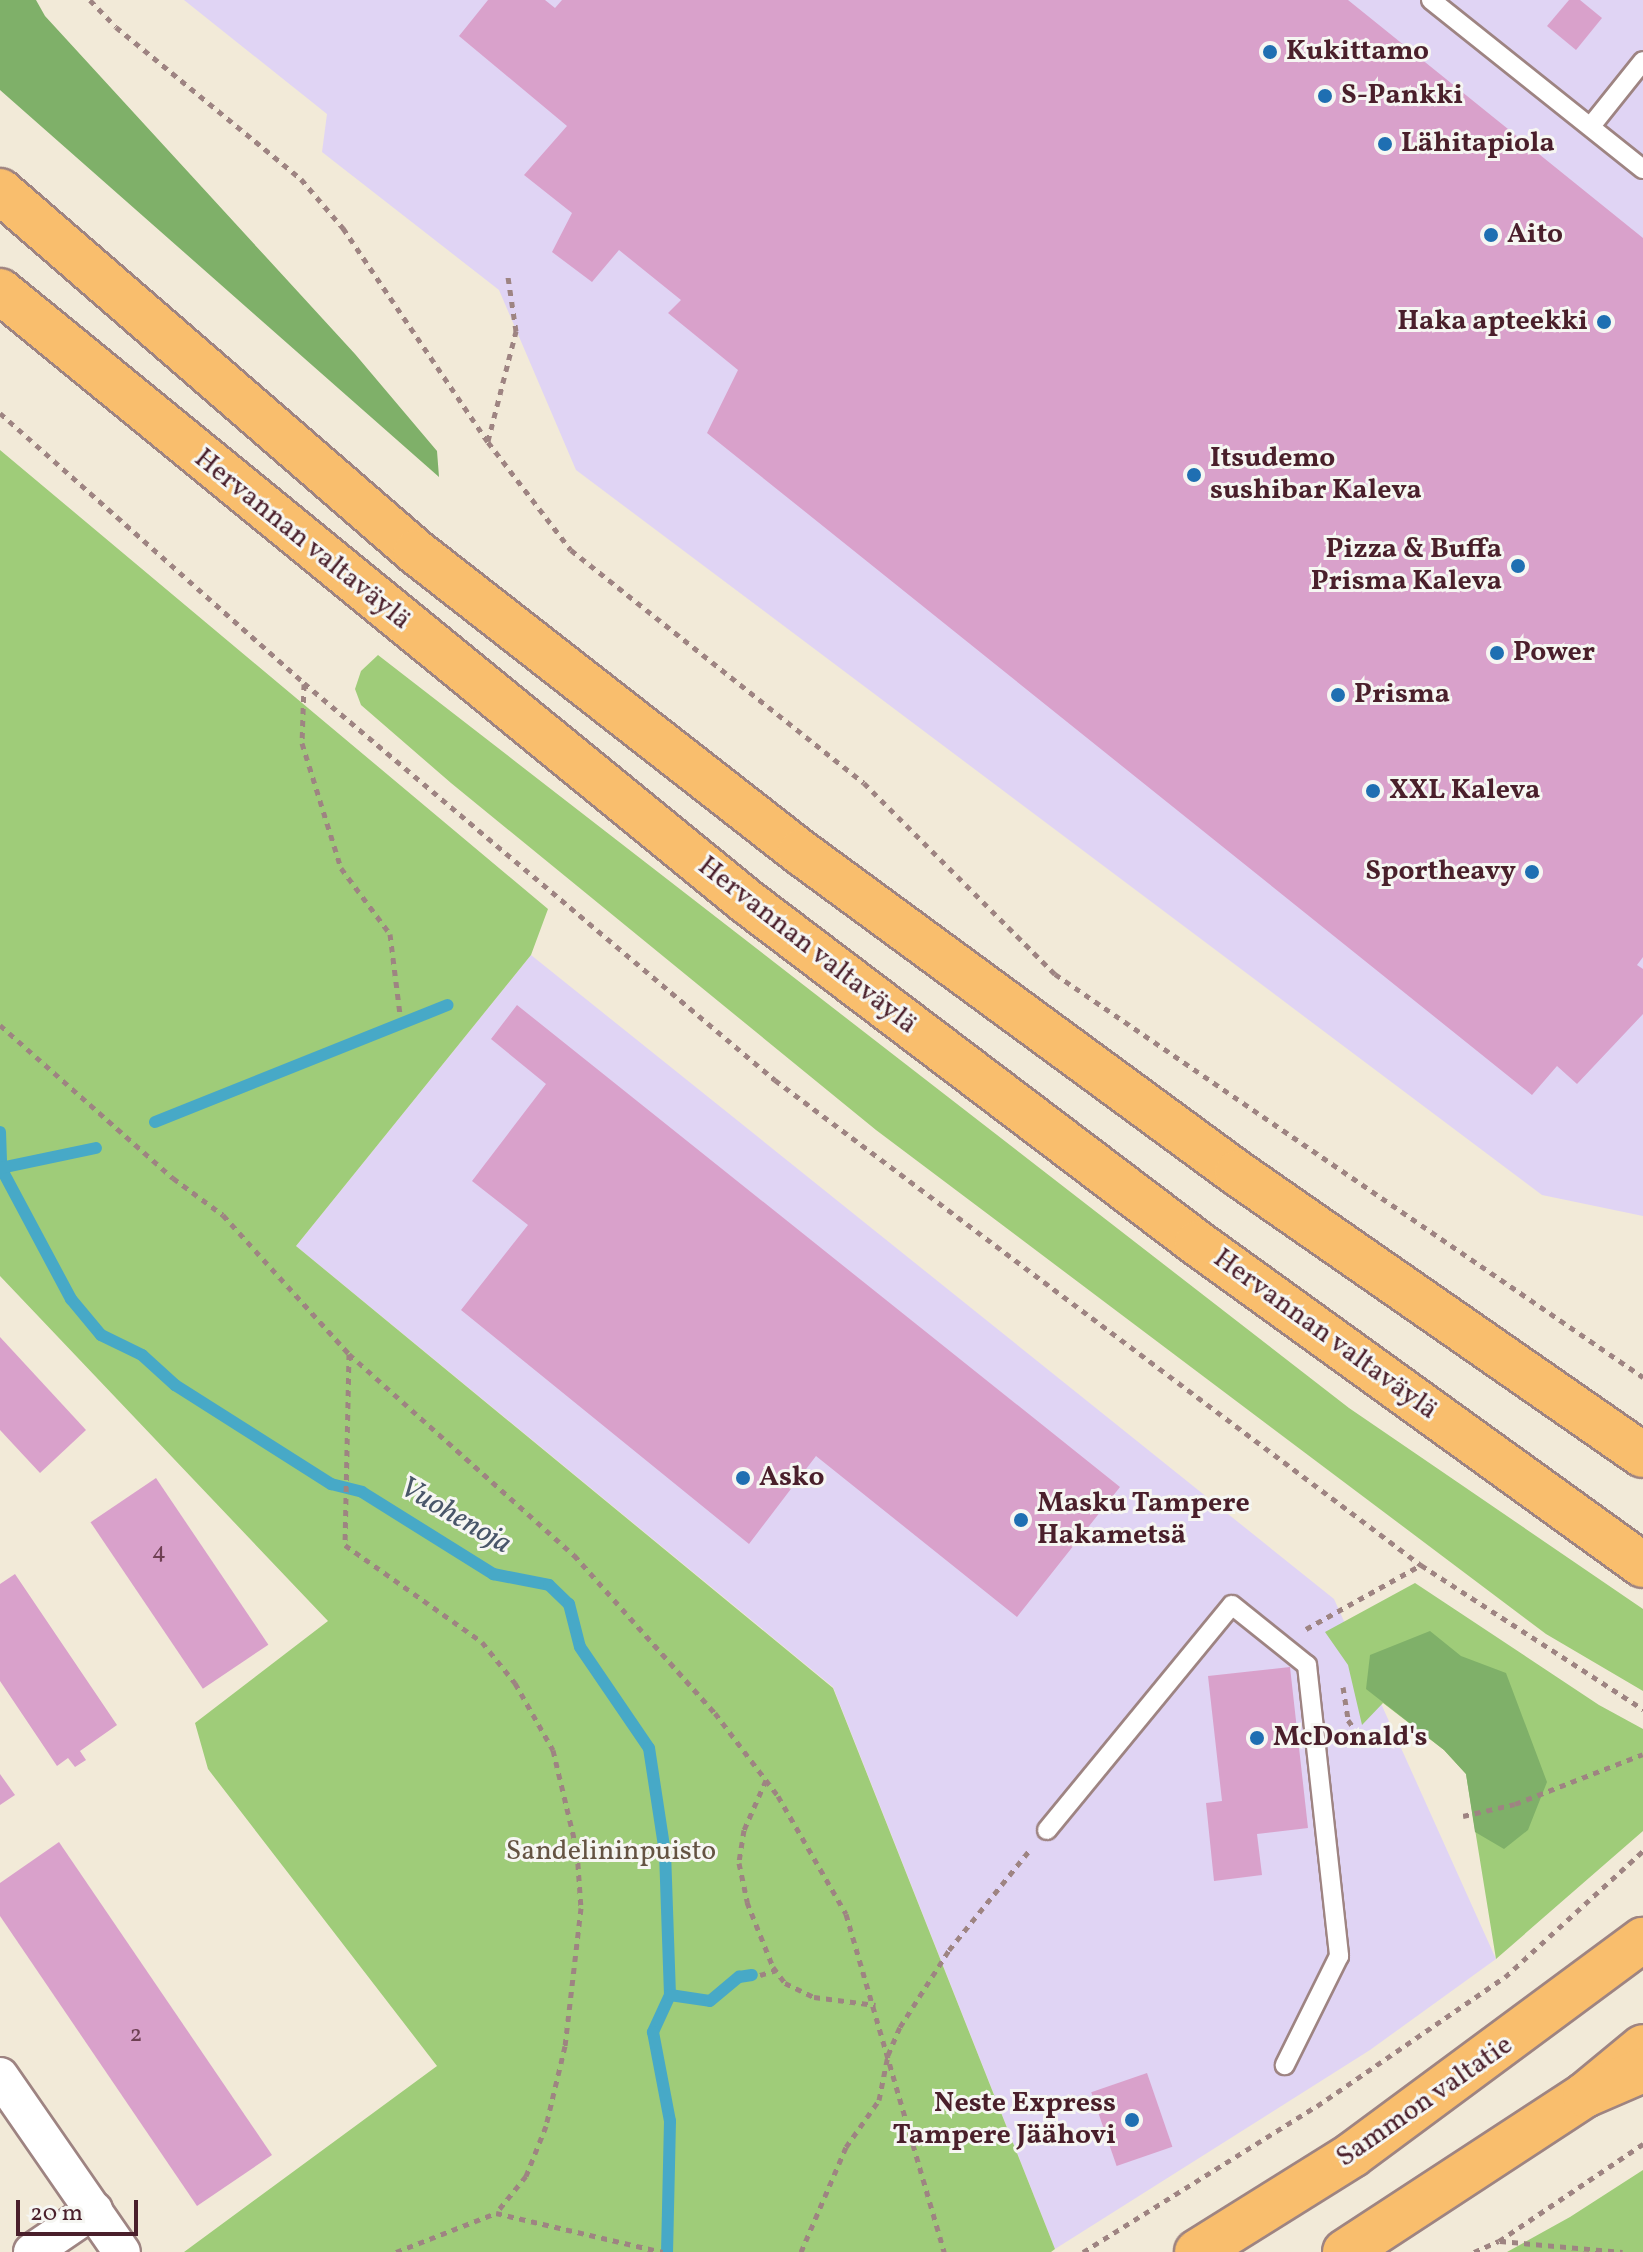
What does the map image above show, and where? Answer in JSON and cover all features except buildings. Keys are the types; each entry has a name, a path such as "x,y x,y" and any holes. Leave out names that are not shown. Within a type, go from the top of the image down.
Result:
{"main road":[{"path":"0,191 416,552 800,852 1237,1173 1643,1455"},
{"name":"Hervannan valtaväylä","path":"0,291 746,901 1197,1243 1643,1565"},
{"name":"Sammon valtatie","path":"1197,2252 1352,2155 1643,1940"},
{"path":"1345,2252 1585,2095 1643,2047"},
{"path":"1585,2095 1643,2070"}],"street":[{"path":"0,2076 122,2252"},
{"path":"32,2252 94,2210"}],"lane":[{"path":"1431,0 1643,169"},
{"path":"1591,126 1643,61"},
{"path":"1047,1830 1232,1605 1307,1665 1339,1956 1285,2065"}],"path":[{"path":"90,0 116,27 301,179 343,228 410,321 488,442 571,550 864,783 1055,974 1643,1377"},
{"path":"488,442 516,331 508,277"},
{"path":"0,413 304,683 775,1080 1421,1565 1643,1709"},
{"path":"304,683 302,743 341,868 390,934 400,1014"},
{"path":"0,1025 173,1178 223,1215 349,1354 574,1555 656,1641 766,1780 846,1914 875,2005 944,2252"},
{"path":"349,1354 351,1455 345,1545 482,1642 535,1714 568,1798 581,1908 565,2046 546,2126 526,2176 496,2213 396,2252"},
{"path":"1276,1640 1304,1631 1421,1565"},
{"path":"1463,1816 1515,1804 1643,1754"},
{"path":"766,1780 744,1830 739,1863 751,1914 776,1970 785,1983 814,1997 875,2005"},
{"path":"801,2252 846,2147 879,2100 888,2055 949,1950 1047,1830"},
{"path":"1083,2252 1317,2106 1505,1977 1643,1851"},
{"path":"760,1975 776,1970"},
{"path":"1474,2252 1499,2241 1643,2144"},
{"path":"496,2213 662,2252"},
{"path":"1499,2241 1623,2252"}],"shaded area":[{"name":"Prisma","path":"184,0 1643,0 1643,1216 1542,1195 576,470 499,290 322,152 327,114"},
{"path":"531,955 1334,1599 1496,1959 1370,2050 1055,2249 833,1687 296,1246"}],"green space":[{"path":"0,0 36,0 45,16 355,354 437,451 439,477 0,90"},
{"name":"Sandelininpuisto","path":"0,450 548,909 531,955 296,1246 833,1688 1055,2249 1051,2252 184,2252 437,2066 208,1769 195,1723 328,1621 0,1276"},
{"path":"378,655 1349,1408 1643,1609 1643,1691 1546,1634 876,1130 451,783 361,705 355,689 361,671"},
{"path":"1415,1583 1599,1705 1643,1729 1643,1831 1496,1959 1466,1774 1444,1750 1383,1703 1362,1725 1348,1665 1325,1632"},
{"path":"1430,1631 1461,1656 1506,1673 1547,1782 1528,1830 1504,1849 1475,1832 1466,1774 1444,1750 1366,1689 1370,1655"},
{"path":"1643,2170 1643,2252 1507,2252 1570,2217"}],"waterway":[{"path":"155,1122 448,1005"},
{"name":"Vuohenoja","path":"0,1132 1,1168 71,1299 101,1335 142,1355 175,1385 331,1484 362,1492 493,1574 549,1585 569,1604 580,1647 649,1748 665,1852 670,1995 653,2032 670,2121 667,2252"},
{"path":"1,1168 96,1148"},
{"path":"670,1995 710,2001 739,1977 752,1975"}],"place":[{"name":"Kukittamo","path":"1270,52"},
{"name":"S-Pankki","path":"1325,96"},
{"name":"Lähitapiola","path":"1385,144"},
{"name":"Aito","path":"1491,235"},
{"name":"Haka apteekki","path":"1604,322"},
{"name":"Itsudemo sushibar Kaleva","path":"1194,475"},
{"name":"Pizza & Buffa Prisma Kaleva","path":"1518,566"},
{"name":"Power","path":"1497,653"},
{"name":"Prisma","path":"1338,695"},
{"name":"XXL Kaleva","path":"1373,791"},
{"name":"Sportheavy","path":"1532,872"},
{"name":"Asko","path":"743,1478"},
{"name":"Masku Tampere Hakametsä","path":"1021,1520"},
{"name":"McDonald's","path":"1257,1738"},
{"name":"Neste Express Tampere Jäähovi","path":"1132,2120"}]}
